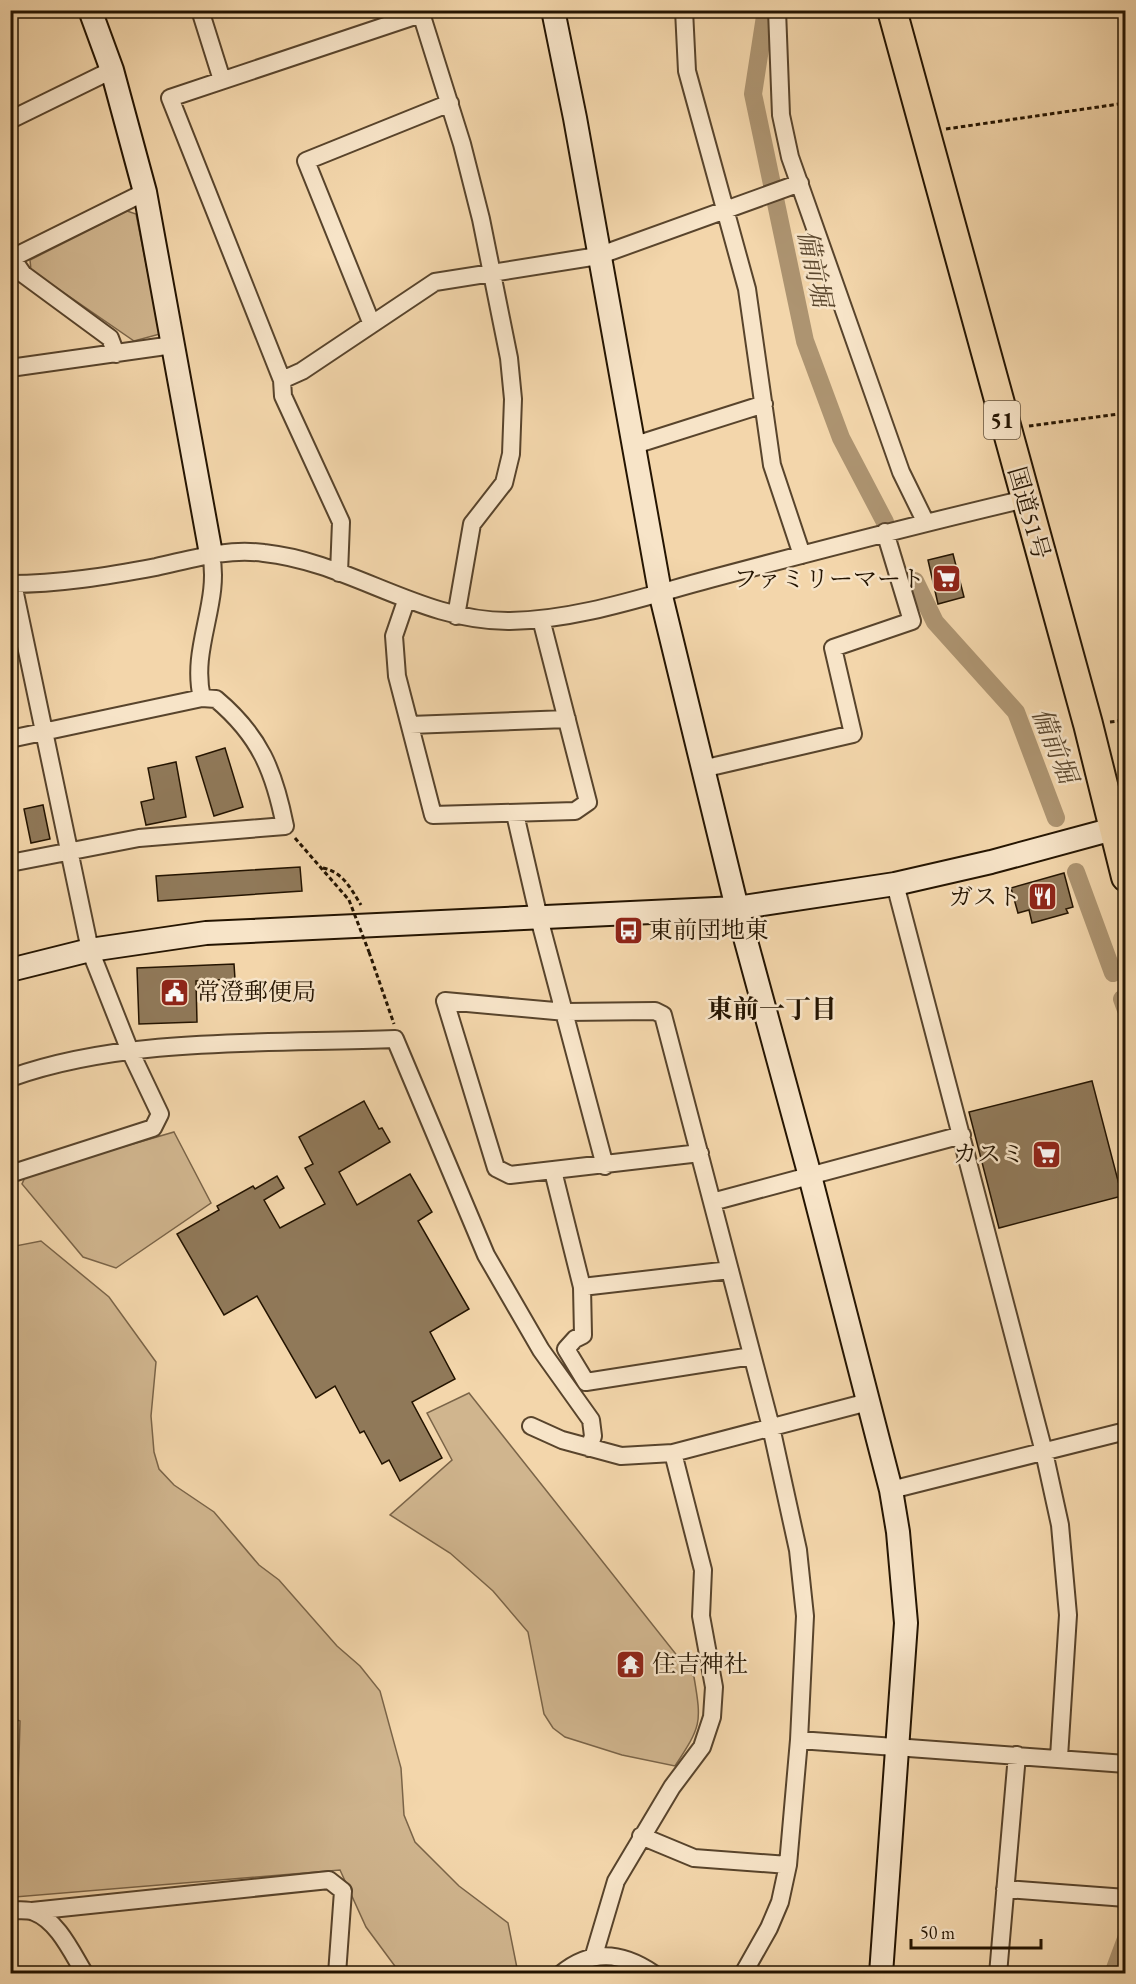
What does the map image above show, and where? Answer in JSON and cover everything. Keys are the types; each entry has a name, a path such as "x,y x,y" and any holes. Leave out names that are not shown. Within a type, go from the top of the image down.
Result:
{"highway":[{"name":"国道51号","path":"892,10 1088,724 1125,877"}],"street":[{"path":"90,10 112,70 145,192 215,573 197,676 201,698"},
{"path":"200,10 222,80"},
{"path":"553,10 575,118 660,592 737,908 810,1176 891,1490 898,1532 906,1623 899,1748 881,1974"},
{"path":"684,10 687,71 747,289 772,465 802,555"},
{"path":"777,10 781,115 790,157 901,472 926,523"},
{"path":"339,573 341,522 283,396 282,380 170,98 421,12 450,103 492,272 509,358 513,399 511,454 504,483 472,524 456,616"},
{"path":"10,120 112,70"},
{"path":"371,322 306,161 450,103"},
{"path":"282,380 302,370 371,322 435,282 598,256 800,183"},
{"path":"116,354 110,338 23,274 11,258 145,192"},
{"path":"10,368 173,345"},
{"path":"632,446 764,404"},
{"path":"10,1174 153,1128 160,1114 130,1051 90,950 12,584 102,577 231,550 293,557 406,601 456,616 510,621 542,619 660,592 885,532 1025,499"},
{"path":"702,769 854,734 833,648 912,621 885,532"},
{"path":"406,601 394,636 397,676 433,815 575,811 588,802 542,619"},
{"path":"10,739 201,698 216,699 256,740 277,787 285,826 139,838 10,863"},
{"path":"410,725 567,719"},
{"path":"515,814 539,918 566,1012 605,1166"},
{"path":"10,970 90,950 206,933 737,908 895,884 1113,829"},
{"path":"895,884 1044,1452 1060,1525 1068,1615 1059,1757"},
{"path":"700,1154 510,1175 496,1168 445,1001 566,1012 655,1011 663,1016 700,1154 771,1427 798,1550 805,1616 800,1740 788,1865 780,1902 769,1928 743,1974"},
{"path":"10,1078 112,1053 153,1047 395,1039 486,1255 541,1350 591,1420 593,1436 589,1448"},
{"path":"712,1202 962,1135"},
{"path":"553,1172 582,1287 584,1335 575,1339 566,1349 586,1382 752,1356"},
{"path":"582,1287 730,1270"},
{"path":"531,1426 589,1448 621,1456 673,1453 868,1402"},
{"path":"891,1490 1125,1431"},
{"path":"594,1956 616,1881 672,1787 702,1748 712,1717 714,1688 701,1616 703,1570 673,1453"},
{"path":"800,1740 1059,1757 1125,1764"},
{"path":"998,1974 1017,1755"},
{"path":"641,1836 694,1858 788,1865"},
{"path":"10,1910 32,1911 148,1897 329,1881 343,1891 337,1974"},
{"path":"1005,1889 1125,1899"},
{"path":"32,1911 46,1918 65,1942 85,1974"},
{"path":"561,1974 571,1965 594,1956 618,1957 654,1974"}],"path":[{"path":"924,132 1125,103"},
{"path":"1005,428 1125,413"},
{"path":"285,826 349,900 395,1029 395,1039"},
{"path":"323,868 335,870 352,890 360,905 370,905 372,924"}],"shaded area":[{"path":"127,211 136,214 160,334 134,341 31,270 30,260"},
{"path":"174,1132 211,1203 116,1268 83,1257 22,1184 26,1175"},
{"path":"41,1241 109,1297 156,1362 151,1416 154,1452 159,1469 174,1485 214,1512 259,1565 279,1580 337,1646 360,1666 380,1691 401,1768 404,1815 415,1842 459,1886 508,1923 518,1973 400,1973 366,1927 340,1870 15,1897 20,1721 10,1717 10,1247"},
{"path":"469,1393 694,1677 698,1705 697,1724 695,1733 675,1766 622,1755 565,1737 553,1728 544,1714 528,1632 493,1591 450,1553 390,1515 452,1460 427,1413"}],"building":[{"name":"ファミリーマート","path":"953,554 964,597 938,604 928,560"},
{"path":"225,748 243,807 214,816 196,757"},
{"path":"176,762 186,817 146,825 141,802 154,799 148,768"},
{"path":"43,805 50,839 31,843 24,809"},
{"path":"300,867 302,891 158,901 156,876"},
{"name":"ガスト","path":"1064,873 1073,907 1066,909 1068,913 1032,923 1029,910 1018,913 1011,888"},
{"path":"234,964 235,979 196,981 197,1022 139,1024 137,968"},
{"name":"カスミ","path":"1092,1081 1122,1196 999,1228 969,1112"},
{"path":"364,1101 379,1129 382,1128 390,1142 339,1172 357,1205 410,1174 432,1212 418,1221 469,1309 430,1332 455,1379 412,1402 442,1458 400,1481 389,1460 382,1464 364,1431 360,1433 335,1386 316,1398 257,1296 224,1315 177,1234 219,1210 217,1206 277,1176 284,1188 264,1200 280,1228 325,1204 305,1168 313,1164 299,1137"}],"waterway":[{"name":"備前堀","path":"766,10 753,94 805,341 841,438 885,522"},
{"name":"備前堀","path":"915,581 935,622 1016,712 1056,818"},
{"name":"備前堀","path":"1076,872 1113,973"},
{"name":"備前堀","path":"1122,999 1126,1010"},
{"name":"備前堀","path":"1113,1974 1126,1939"}],"place":[{"name":"ファミリーマート","path":"946,579"},
{"name":"ガスト","path":"1042,897"},
{"name":"東前団地東","path":"628,930"},
{"name":"常澄郵便局","path":"175,992"},
{"name":"カスミ","path":"1046,1154"},
{"name":"住吉神社","path":"631,1664"}],"district":[{"name":"東前一丁目","path":"772,1009"}]}
